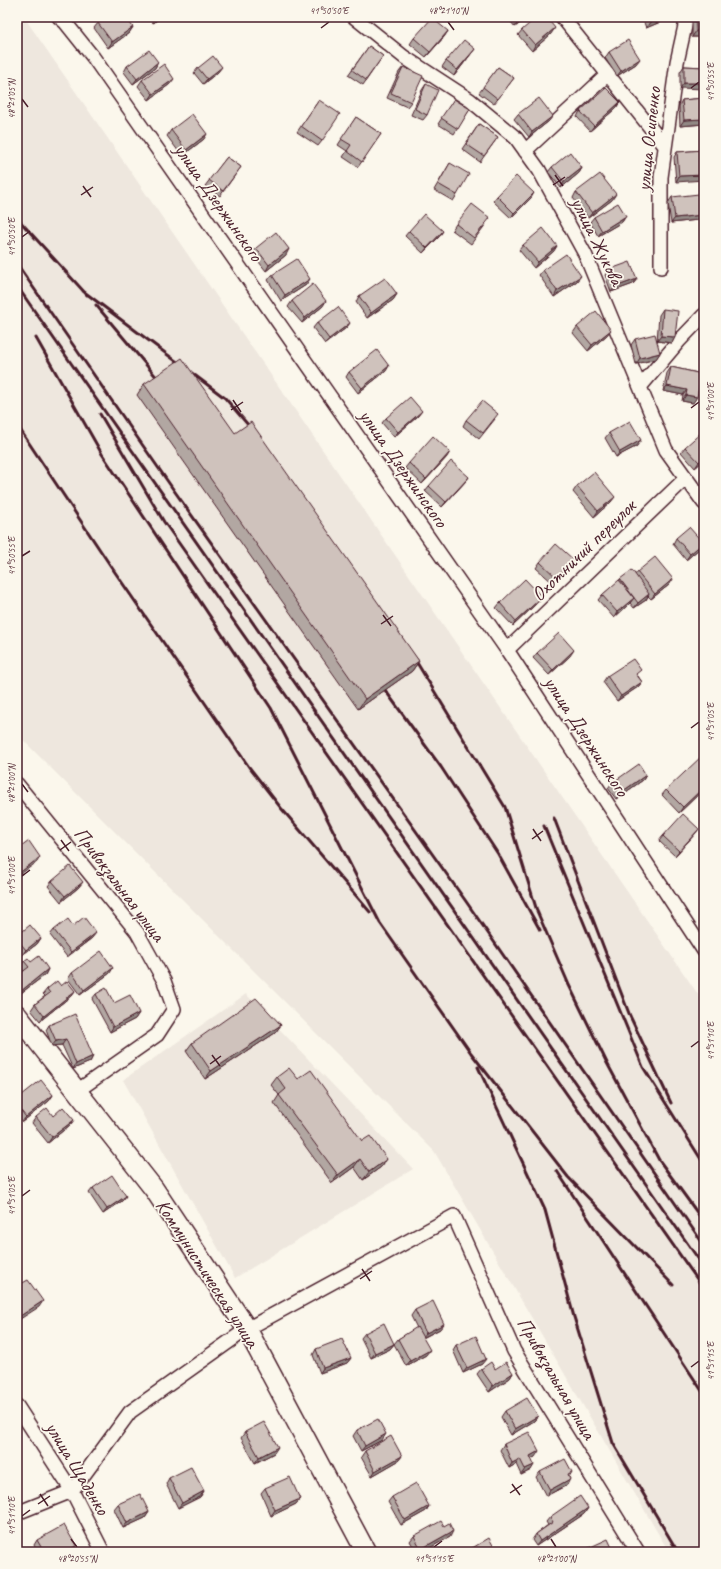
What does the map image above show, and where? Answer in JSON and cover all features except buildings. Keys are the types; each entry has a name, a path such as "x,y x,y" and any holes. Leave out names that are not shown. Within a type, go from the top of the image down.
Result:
{"street":[{"name":"улица Дзержинского","path":"59,17 65,22 98,63 507,650 704,950"},
{"name":"улица Жукова","path":"354,17 404,57 470,100 516,138 539,170 585,254 666,450 704,503"},
{"path":"562,17 665,146"},
{"name":"улица Осипенко","path":"660,267 660,177 677,62 687,17"},
{"path":"525,151 608,74"},
{"path":"640,387 679,341 704,315"},
{"name":"Охотничий переулок","path":"507,650 686,478"},
{"name":"Привокзальная улица","path":"17,784 137,932 164,981 174,1009 157,1035 77,1091"},
{"name":"Коммунистическая улица","path":"17,1016 154,1188 247,1329 366,1552"},
{"name":"Привокзальная улица","path":"247,1329 454,1216 514,1351 638,1552"},
{"path":"17,1513 72,1491 130,1412 247,1329"},
{"name":"улица Щаденко","path":"17,1406 72,1491 103,1552"}],"shaded area":[{"path":"17,17 24,17 704,1003 704,1552 669,1552 434,1151 17,734"},
{"path":"246,994 413,1169 235,1278 123,1080"}],"railway":[{"path":"17,218 87,295"},
{"path":"17,264 173,489 465,900 704,1245"},
{"path":"17,286 704,1267"},
{"path":"83,291 225,398 255,433"},
{"path":"96,305 158,379"},
{"path":"36,338 102,454 271,708 380,923 471,1053 568,1177 673,1285"},
{"path":"100,414 164,522 704,1289"},
{"path":"17,425 110,565 249,767 281,808 370,912"},
{"path":"411,653 505,807 537,911 569,985"},
{"path":"385,690 441,767 498,854 540,930"},
{"path":"554,818 630,1016 671,1103"},
{"path":"544,826 643,1067 704,1164"},
{"path":"567,981 607,1063 659,1160 704,1222"},
{"path":"478,1067 545,1210 574,1317 613,1443 678,1552"},
{"path":"557,1171 704,1394"}]}
